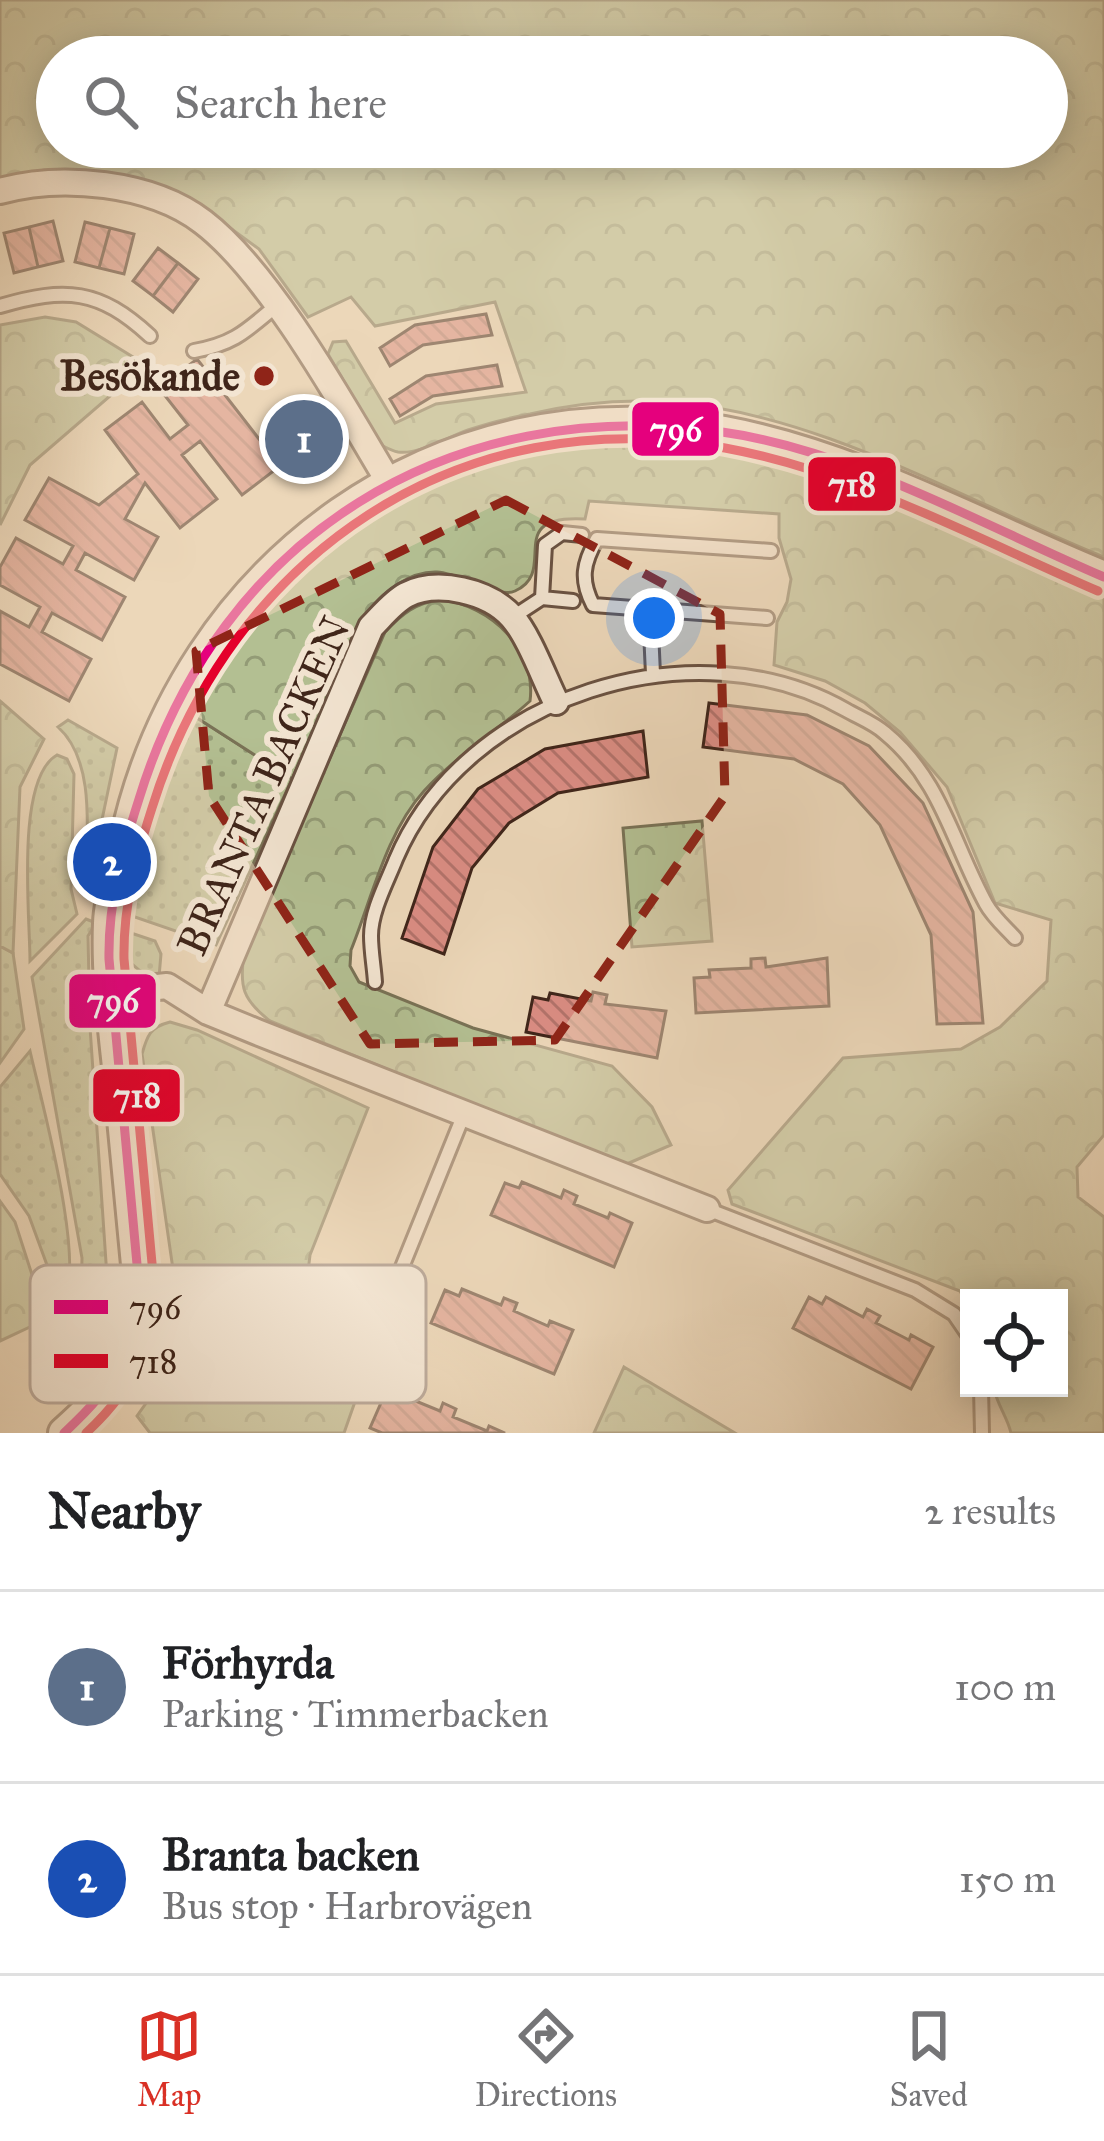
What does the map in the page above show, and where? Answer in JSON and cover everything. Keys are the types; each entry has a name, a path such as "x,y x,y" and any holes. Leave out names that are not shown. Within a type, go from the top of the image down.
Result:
{"street":[{"path":"0,191 45,181 81,181 152,197 202,220 276,306 390,484"},
{"path":"137,1265 110,992 109,919 134,803 162,728 186,681 268,571 322,523 390,484 478,445 536,430 625,424 721,431 787,446 844,465 1104,577"},
{"name":"BRANTA BACKEN","path":"208,1012 371,627 405,596 434,587 470,593 512,617"},
{"path":"512,617 556,702"},
{"name":"BRANTA BACKEN","path":"110,992 167,986 208,1012 707,1209"},
{"path":"64,1433 96,1403"}],"lane":[{"path":"0,306 61,294 97,299 121,310 150,337"},
{"path":"194,351 224,345 248,332 276,306"},
{"path":"542,598 545,544 562,533 582,535"},
{"path":"767,618 593,605 584,574 586,558 597,539 771,551"},
{"path":"512,617 542,598 573,602"},
{"path":"650,610 653,674"},
{"path":"375,982 370,932 406,835 432,797 471,757 556,702 653,674 699,671 777,680 827,699 885,733 939,796 988,908 1016,938"},
{"path":"402,1265 464,1114"},
{"path":"707,1209 915,1290 960,1323"},
{"path":"981,1397 982,1433"}],"highlighted area":[{"path":"506,500 720,614 725,796 555,1040 370,1044 209,796 196,651"}],"green space":[{"path":"0,0 1104,0 1104,557 834,440 722,409 649,401 581,405 491,423 415,451 394,451 381,445 328,354 333,342 346,341 395,423 436,404 526,392 495,302 375,326 351,297 308,317 259,249 203,208 111,173 44,170 0,180"},
{"path":"45,317 76,322 146,365 30,465 0,525 0,325"},
{"path":"587,438 716,446 780,458 908,504 1104,594 1104,1135 1077,1167 1078,1197 1104,1217 1104,1433 1011,1433 996,1397 1068,1397 1068,1289 960,1291 732,1204 728,1190 843,1058 961,1049 1000,1027 1047,981 1051,920 995,903 947,787 900,732 865,703 825,681 774,665 777,622 791,579 779,538 779,514 589,501 585,519 545,525 538,534 533,571 515,591 499,592 437,572 398,584 356,632 292,779 191,714 237,638 269,597 322,545 415,487 512,452"},
{"path":"442,600 477,611 507,633 526,664 530,701 449,767 411,808 381,867 351,950 350,966 359,982 473,1028 612,1066 652,1107 671,1145 622,1166 270,1021 245,992 244,954 385,632 410,610"},
{"path":"0,701 44,739 20,787 13,953 0,946"},
{"path":"191,714 292,779 216,945 129,915 154,813"},
{"path":"68,720 117,748 86,896 85,783 71,743 58,727"},
{"path":"57,755 67,759 74,774 71,889 77,914 30,961 30,819 44,769"},
{"path":"702,821 712,941 632,947 623,828"},
{"path":"86,919 96,923 88,936 90,1027 106,1265 82,1265 32,977"},
{"path":"116,928 155,941 161,954 159,977 140,971 120,954"},
{"path":"0,946 13,953 24,1029 0,1063"},
{"path":"170,1022 197,1030 368,1108 309,1265 172,1265 142,1054 150,1033"},
{"path":"30,1051 52,1143 70,1265 47,1265 29,1216 0,1174 0,1087"},
{"path":"0,1201 15,1222 30,1268 30,1327 0,1341"},
{"path":"624,1367 735,1433 594,1433"},
{"path":"146,1403 355,1403 344,1433 150,1433 137,1416"}],"building":[{"path":"53,221 63,261 38,267 29,227"},
{"path":"85,222 110,228 99,268 75,262"},
{"path":"29,227 38,267 14,273 4,233"},
{"path":"110,228 134,234 124,274 99,268"},
{"path":"158,248 178,263 153,296 133,281"},
{"path":"178,263 198,279 173,312 153,296"},
{"path":"486,314 492,335 423,345 390,366 380,348 415,325"},
{"path":"197,359 280,466 242,495 200,441 182,455 217,499 180,528 145,483 125,519 158,537 134,580 85,553 76,570 125,597 102,640 52,613 42,632 91,659 69,701 0,664 0,611 29,627 40,607 0,585 0,567 16,538 63,564 73,546 25,520 49,478 99,505 138,474 105,430 142,402 170,439 188,425 159,388"},
{"path":"497,365 502,386 433,396 400,416 390,399 426,376"},
{"path":"709,703 807,715 869,746 923,803 973,912 983,1023 937,1024 931,935 880,825 843,784 794,759 703,747"},
{"path":"643,731 648,777 558,793 509,823 472,868 444,954 402,938 433,847 478,789 545,749"},
{"path":"765,958 766,967 827,958 829,1006 696,1013 694,978 710,977 709,970 751,968 751,959"},
{"path":"593,992 607,995 605,1004 666,1011 657,1058 526,1032 533,997 548,1000 550,993 591,1001"},
{"path":"522,1182 561,1198 564,1190 577,1196 574,1204 632,1223 614,1267 491,1215 505,1183 519,1188"},
{"path":"462,1289 501,1305 504,1298 517,1303 514,1311 548,1326 550,1321 573,1330 554,1374 431,1323 445,1290 459,1296"},
{"path":"809,1297 822,1304 826,1297 863,1317 867,1309 880,1316 876,1323 933,1347 911,1389 793,1328"},
{"path":"381,1403 420,1403 440,1411 443,1403 456,1409 453,1417 505,1433 382,1433 370,1428"}],"transit line":[{"name":"796","path":"137,1265 109,959 114,898 139,799 176,706 226,625 287,557 359,502 439,462 528,436 622,426 722,432 771,441 868,472 1104,577"},
{"name":"718","path":"152,1265 124,959 128,901 152,808 188,718 237,638 298,570 368,515 448,473 535,448 627,439 725,448 869,490 1098,591"},
{"name":"796","path":"64,1433 92,1403"},
{"name":"718","path":"86,1433 114,1403"}],"place":[{"name":"Besökande","path":"264,376"},
{"name":"Förhyrda","path":"304,439"},
{"name":"Branta backen","path":"112,862"}]}
